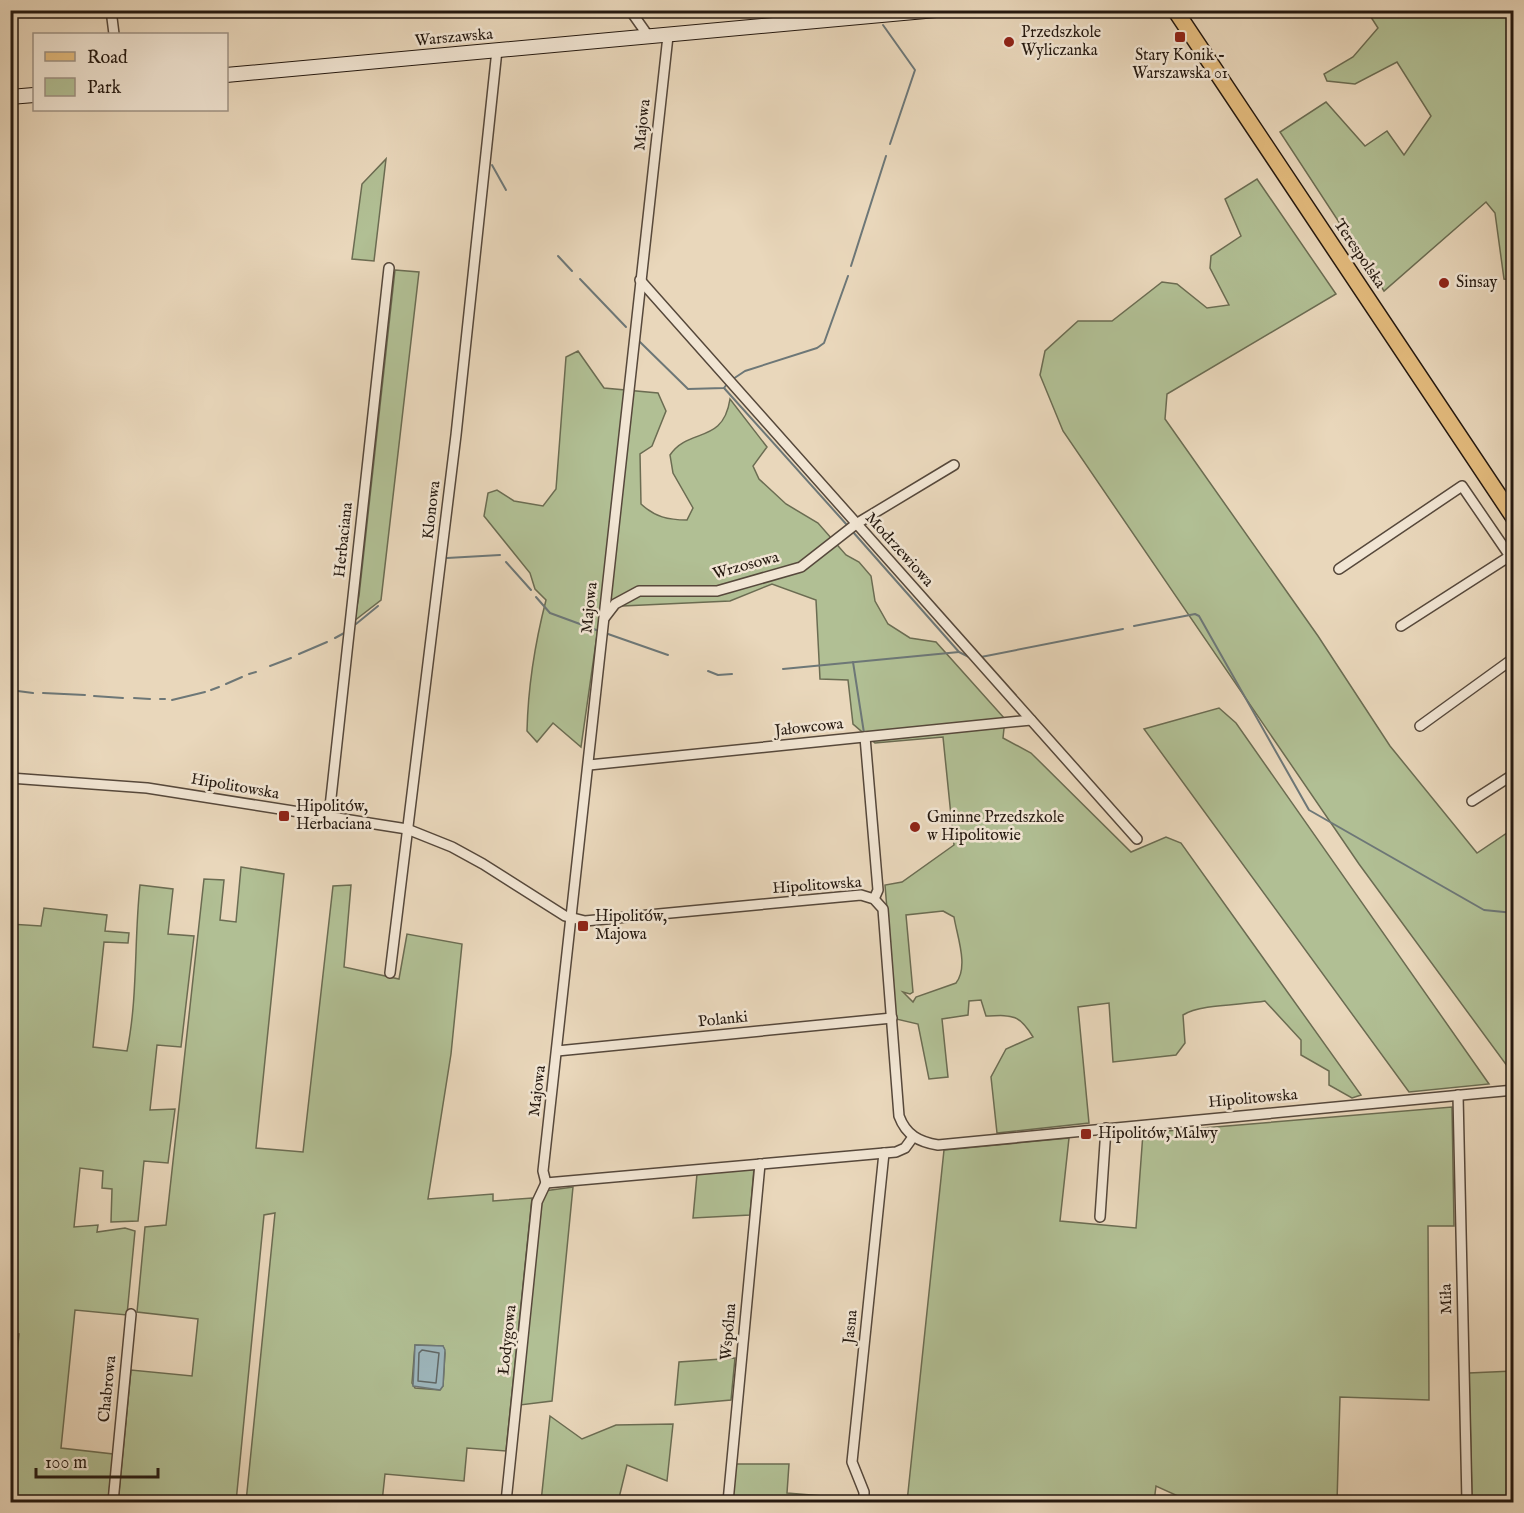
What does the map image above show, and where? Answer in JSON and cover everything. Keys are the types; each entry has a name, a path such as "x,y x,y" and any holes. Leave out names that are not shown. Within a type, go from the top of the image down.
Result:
{"main road":[{"name":"Terespolska","path":"1175,10 1514,518"}],"street":[{"path":"111,10 114,33"},
{"path":"630,10 649,37"},
{"name":"Warszawska","path":"228,75 668,36 882,13 936,10"},
{"name":"Majowa","path":"546,1183 543,1171 573,919 668,36"},
{"name":"Klonowa","path":"390,973 458,423 497,51"},
{"path":"10,97 33,95"},
{"name":"Herbaciana","path":"329,816 389,268"},
{"name":"Modrzewiowa","path":"640,280 1137,839"},
{"name":"Wrzosowa","path":"604,619 615,604 639,591 717,591 801,567 856,524 954,465"},
{"path":"1339,569 1462,486 1512,559 1401,626"},
{"path":"1420,726 1514,658"},
{"name":"Jałowcowa","path":"589,765 1031,720"},
{"path":"866,737 878,890 874,899"},
{"path":"1472,801 1514,774"},
{"name":"Hipolitowska","path":"10,778 147,788 407,830 452,847 573,919 598,921 861,896 874,899 883,909 899,1116 905,1129 913,1137 938,1145 1514,1090"},
{"name":"Polanki","path":"557,1051 892,1018"},
{"name":"Miła","path":"1458,1095 1467,1503"},
{"path":"1100,1217 1106,1128"},
{"path":"546,1183 900,1152 913,1137"},
{"name":"Jasna","path":"864,1503 864,1492 852,1462 884,1153"},
{"name":"Wspólna","path":"728,1503 760,1164"},
{"name":"Łodygowa","path":"506,1503 537,1202 546,1183"},
{"name":"Chabrowa","path":"112,1503 131,1314"}],"green space":[{"path":"1367,11 1513,11 1513,280 1504,279 1495,213 1486,202 1384,291 1280,132 1326,102 1365,146 1387,131 1404,155 1431,116 1397,62 1355,84 1327,81 1324,74 1353,57 1378,28"},
{"path":"386,159 374,261 352,259 362,184"},
{"path":"1257,179 1336,294 1167,394 1165,419 1318,636 1390,746 1477,853 1513,829 1513,1074 1359,864 1063,431 1040,375 1045,351 1078,321 1112,321 1162,282 1177,284 1207,308 1229,305 1210,268 1211,256 1241,236 1225,199"},
{"path":"395,270 419,272 381,600 354,621 359,596"},
{"path":"578,351 604,388 658,393 666,411 652,446 640,454 641,504 651,512 668,518 687,520 693,508 673,473 670,455 686,441 713,430 726,413 730,399 767,447 753,466 759,479 786,504 818,523 846,555 859,562 871,576 875,601 888,624 910,638 936,642 1005,719 1003,738 1031,753 1131,852 1166,837 1181,843 1361,1095 1352,1098 1329,1085 1329,1071 1301,1055 1301,1040 1265,1001 1191,1011 1183,1015 1185,1043 1176,1055 1113,1062 1109,1003 1078,1007 1089,1123 997,1133 991,1077 1006,1049 1033,1037 1019,1020 1009,1016 986,1016 981,1000 969,1001 968,1015 942,1019 948,1077 929,1079 918,1024 896,1019 885,885 902,882 954,845 943,737 875,743 853,724 848,680 820,679 816,600 772,584 730,601 601,607 581,747 553,723 537,742 527,731 529,698 546,600 535,589 530,573 484,516 488,493 497,490 514,501 543,506 556,489 566,357","holes":["943,911 954,917 962,960 960,976 956,983 916,997 913,1002 903,992 910,994 913,992 906,915"]},
{"path":"1219,708 1236,723 1489,1084 1409,1092 1144,729"},
{"path":"241,867 284,874 256,1148 303,1152 333,886 351,885 344,967 399,979 407,934 462,944 451,1054 428,1199 493,1194 493,1201 532,1198 506,1451 467,1448 464,1481 385,1474 382,1502 246,1502 275,1213 264,1215 236,1502 118,1502 131,1370 192,1376 198,1319 137,1312 145,1227 166,1225 204,879 224,880 220,920 236,922","holes":["415,1345 443,1346 445,1353 443,1386 440,1390 415,1388 412,1383"]},
{"path":"140,885 173,889 168,934 194,936 181,1047 157,1045 150,1110 175,1109 168,1163 144,1161 138,1221 111,1222 112,1189 102,1188 103,1171 80,1168 74,1227 98,1225 97,1232 125,1228 135,1231 127,1315 75,1310 61,1448 113,1454 108,1502 11,1502 11,1417 19,1334 10,1333 10,924 41,926 44,908 107,915 105,931 129,933 128,943 104,942 93,1047 127,1051 133,1010"},
{"path":"1452,1107 1454,1226 1428,1226 1429,1400 1340,1397 1337,1502 1191,1502 1156,1486 1154,1502 907,1502 944,1150 1069,1138 1060,1221 1136,1228 1143,1133"},
{"path":"754,1168 750,1215 693,1218 697,1174"},
{"path":"573,1187 552,1401 520,1405 544,1191"},
{"path":"735,1358 731,1400 675,1405 679,1362"},
{"path":"1513,1371 1513,1502 1472,1502 1469,1373"},
{"path":"550,1416 582,1439 616,1425 673,1424 667,1481 627,1465 618,1502 541,1502"},
{"path":"735,1464 789,1464 787,1493 859,1499 859,1502 732,1502"}],"water":[{"path":"415,1345 443,1346 445,1350 443,1386 440,1390 413,1386"}],"waterway":[{"path":"883,25 915,70 890,144"},
{"path":"851,266 886,156"},
{"path":"492,165 506,190"},
{"path":"558,256 572,271"},
{"path":"733,379 745,371 817,348 824,343 848,276"},
{"path":"580,279 626,327"},
{"path":"640,342 688,389 724,388 727,384"},
{"path":"724,388 847,525"},
{"path":"853,532 959,652 973,659"},
{"path":"447,558 500,555"},
{"path":"506,562 531,590"},
{"path":"536,597 550,613 599,631"},
{"path":"356,624 378,606"},
{"path":"1134,626 1195,614 1199,616 1309,810 1484,910 1514,913"},
{"path":"981,657 1123,629"},
{"path":"335,638 346,632"},
{"path":"608,634 668,655"},
{"path":"299,654 327,642"},
{"path":"783,669 959,652"},
{"path":"270,666 291,658"},
{"path":"853,662 864,733"},
{"path":"708,671 718,675 732,674"},
{"path":"249,674 256,672"},
{"path":"226,684 242,677"},
{"path":"211,690 219,687"},
{"path":"10,690 33,693"},
{"path":"172,700 205,692"},
{"path":"43,693 85,695"},
{"path":"94,696 123,698"},
{"path":"134,698 150,699"},
{"path":"160,699 165,699"},
{"path":"10,1491 16,1502"}],"place":[{"name":"Stary Konik - Warszawska 01","path":"1180,37"},
{"name":"Przedszkole Wyliczanka","path":"1009,42"},
{"name":"Sinsay","path":"1444,283"},
{"name":"Hipolitów, Herbaciana","path":"284,816"},
{"name":"Gminne Przedszkole w Hipolitowie","path":"915,827"},
{"name":"Hipolitów, Majowa","path":"583,926"},
{"name":"Hipolitów, Malwy","path":"1086,1134"}]}
